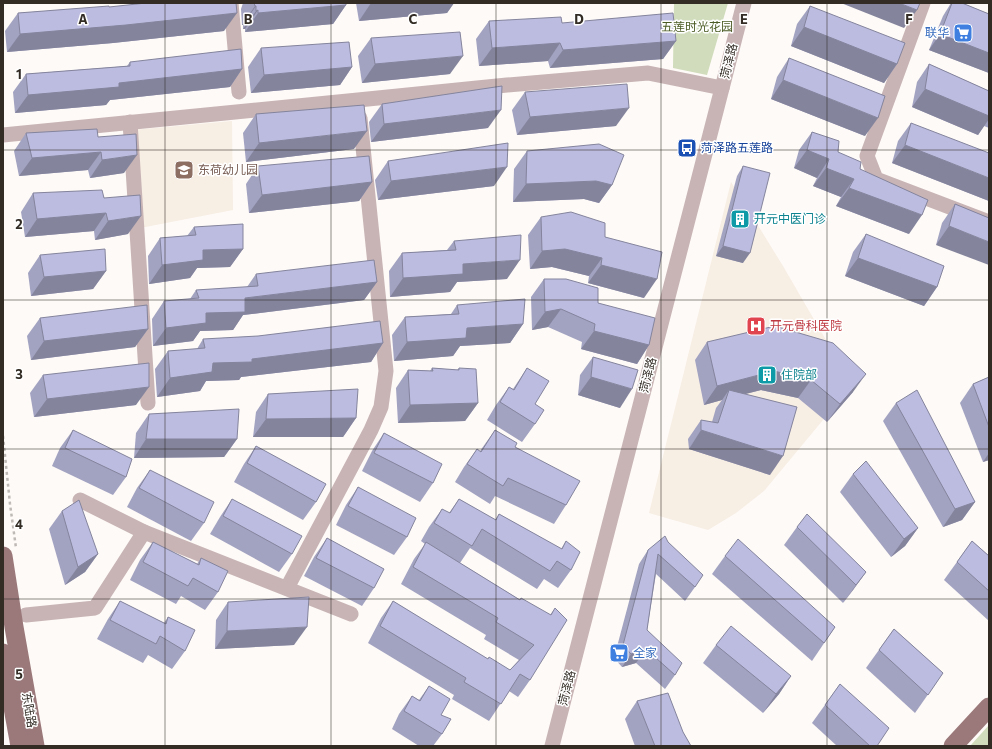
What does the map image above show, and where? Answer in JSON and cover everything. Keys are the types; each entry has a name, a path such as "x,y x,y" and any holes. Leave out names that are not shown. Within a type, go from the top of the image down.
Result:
{"main road":[{"name":"东陆路","path":"3,556 35,746"},
{"name":"东陆路","path":"3,653 20,746"},
{"path":"953,746 989,707"}],"street":[{"path":"231,3 239,92"},
{"name":"菏泽路","path":"552,746 744,3"},
{"path":"923,3 867,156 876,180 989,222"},
{"path":"3,135 507,85 648,73 722,88"},
{"path":"287,588 371,430 381,407 386,371 358,100"},
{"path":"130,122 148,403"},
{"path":"80,500 144,532 351,614"},
{"path":"26,615 95,608 144,532"}],"shaded area":[{"name":"东荷幼儿园","path":"232,121 233,210 140,228 133,130"},
{"name":"开元骨科医院","path":"731,182 783,266 852,385 764,491 736,513 708,530 649,513"}],"green space":[{"name":"五莲时光花园","path":"674,3 728,3 707,75 673,68"},
{"path":"989,725 989,746 970,746"}],"building":[{"path":"146,3 236,3 237,13 126,25 20,34 18,13"},
{"path":"254,3 346,3 346,5 258,13"},
{"path":"899,3 920,3 917,10"},
{"path":"952,3 962,3 989,14 989,53 940,34"},
{"path":"810,6 905,43 897,64 804,27"},
{"path":"673,13 676,41 563,50 560,43 492,48 489,21 561,17 562,23"},
{"path":"460,32 463,56 375,64 371,38"},
{"path":"349,42 352,67 264,75 261,48"},
{"path":"241,49 242,69 119,83 119,87 28,95 26,74 130,66 130,62"},
{"path":"789,58 885,96 878,118 783,80"},
{"path":"929,64 989,91 989,116 925,89"},
{"path":"627,84 629,108 530,117 525,92"},
{"path":"502,86 501,110 384,124 382,104"},
{"path":"364,105 367,131 259,143 256,114"},
{"path":"911,123 989,153 989,178 905,145"},
{"path":"97,129 98,137 136,134 137,155 102,160 101,152 32,158 26,133"},
{"path":"812,132 839,141 838,152 861,162 860,169 928,200 922,215 849,188 854,179 826,168 829,159 807,150"},
{"path":"508,143 507,167 391,181 388,161"},
{"path":"599,144 624,155 612,185 596,181 526,184 527,151"},
{"path":"369,156 372,182 262,195 258,166"},
{"name":"开元中医门诊","path":"743,166 770,173 750,253 723,246"},
{"path":"102,190 104,198 140,195 141,216 108,221 106,213 37,219 33,193"},
{"path":"955,204 989,218 989,242 949,226"},
{"path":"571,212 605,223 605,237 662,252 657,279 601,265 602,258 565,249 542,251 541,217"},
{"path":"243,224 243,249 203,250 203,260 162,265 160,238 196,235 194,227"},
{"path":"866,234 944,266 937,287 858,258"},
{"path":"521,235 520,260 463,264 463,274 403,278 402,253 456,250 454,241"},
{"path":"105,249 106,271 44,277 40,255"},
{"path":"374,260 377,282 245,298 245,312 206,313 206,323 166,328 164,301 199,298 196,290 258,286 256,274"},
{"path":"544,279 566,279 598,288 598,303 655,318 649,345 594,331 595,324 561,309 545,312"},
{"path":"525,299 523,324 467,328 466,338 407,342 405,317 459,314 457,305"},
{"path":"147,305 148,329 44,341 40,318"},
{"path":"380,321 383,343 252,359 252,362 213,363 212,372 170,378 168,351 205,348 203,339 258,336"},
{"path":"775,326 833,343 866,374 840,404 811,380 774,371 717,386 707,342"},
{"path":"593,357 638,370 632,389 591,377"},
{"path":"149,363 149,387 47,399 43,375"},
{"path":"432,368 459,370 459,368 476,369 478,403 410,405 408,370 433,371"},
{"path":"527,368 549,381 535,404 544,410 535,424 500,402 509,387 514,390"},
{"path":"989,377 989,427 973,384"},
{"path":"358,389 356,418 266,419 268,394"},
{"path":"729,390 797,407 783,456 701,430 701,420 718,423"},
{"path":"917,390 975,502 955,509 896,403"},
{"path":"239,409 237,439 146,439 149,414"},
{"path":"73,430 132,459 126,477 65,448"},
{"path":"495,430 517,443 515,447 580,481 566,505 508,478 503,486 467,464 477,449 481,452"},
{"path":"384,433 442,464 433,483 374,453"},
{"path":"256,446 326,484 316,502 247,463"},
{"path":"866,461 918,528 904,539 853,474"},
{"path":"150,470 214,502 204,523 139,488"},
{"path":"358,487 416,518 407,537 348,506"},
{"path":"232,499 302,536 292,554 223,516"},
{"path":"459,499 496,520 499,514 562,549 566,541 580,552 571,570 557,561 550,571 482,529 472,546 434,523 442,509 450,513"},
{"path":"79,500 98,554 78,567 62,511"},
{"path":"807,514 866,572 856,585 797,527"},
{"path":"665,536 668,542 703,575 695,587 658,554 647,630 682,663 675,675 646,649 631,654 623,645 648,550"},
{"path":"327,538 384,569 374,588 316,558"},
{"path":"738,539 835,627 824,643 725,556"},
{"path":"972,541 989,556 989,591 957,562"},
{"path":"153,542 199,565 201,558 228,571 218,592 193,578 188,586 143,562"},
{"path":"426,542 520,600 521,598 551,615 555,608 567,620 530,680 520,674 501,704 464,682 466,678 380,626 393,601 488,659 489,657 510,670 534,645 496,622 498,618 413,567"},
{"path":"309,597 307,627 227,631 228,602"},
{"path":"120,601 166,624 168,617 195,630 185,651 160,636 156,644 110,620"},
{"path":"731,626 791,676 776,694 716,645"},
{"path":"894,629 943,673 928,695 879,650"},
{"path":"840,684 889,728 877,746 870,746 825,705"},
{"path":"429,686 450,699 441,715 451,719 442,734 404,711 412,696 420,701"},
{"path":"668,693 683,732 691,746 655,746 637,701"}],"place":[{"name":"联华","path":"963,33"},
{"name":"菏泽路五莲路","path":"687,148"},
{"name":"东荷幼儿园","path":"184,170"},
{"name":"开元中医门诊","path":"740,219"},
{"name":"开元骨科医院","path":"756,326"},
{"name":"住院部","path":"767,375"},
{"name":"全家","path":"619,653"}]}
